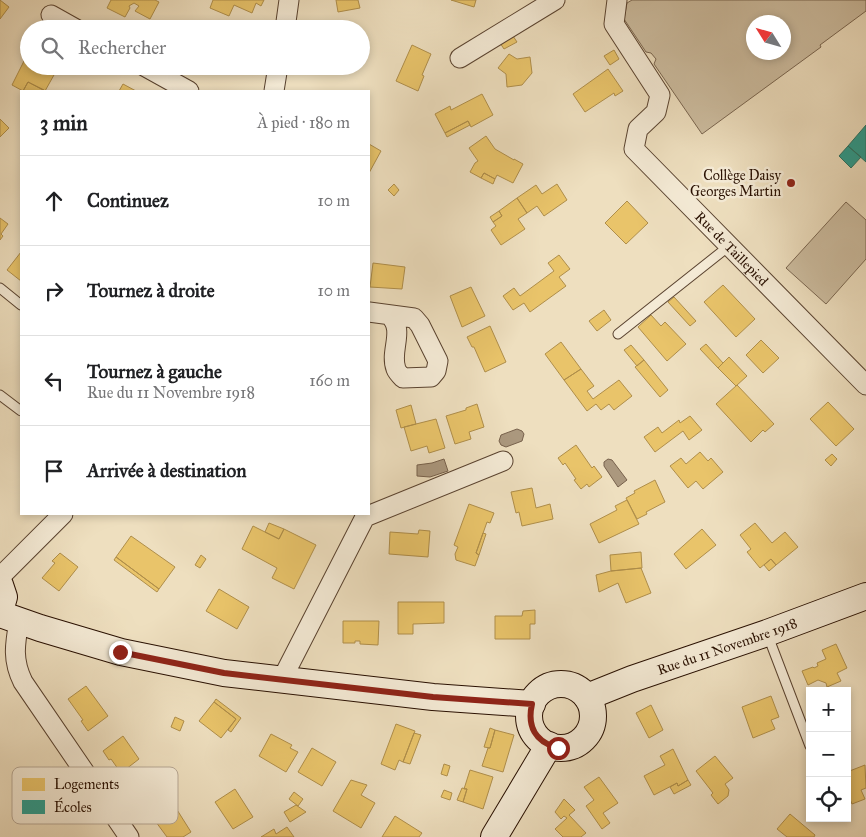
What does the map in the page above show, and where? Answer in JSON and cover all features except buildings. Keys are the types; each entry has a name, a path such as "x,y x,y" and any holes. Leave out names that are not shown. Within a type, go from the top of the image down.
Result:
{"street":[{"path":"286,20 290,0"},
{"path":"460,58 555,0"},
{"name":"Rue de Taillepied","path":"617,0 614,24 660,95 656,112 638,129 634,148 866,385"},
{"path":"51,15 60,20"},
{"path":"160,75 187,90"},
{"path":"274,90 277,75"},
{"path":"370,312 389,315"},
{"path":"370,515 502,461"},
{"path":"0,577 62,515"},
{"path":"282,679 365,517 370,515"},
{"path":"0,585 16,669 81,767"},
{"name":"Rue du 11 Novembre 1918","path":"587,698 632,679 767,633 866,596"},
{"path":"6,615 120,652 224,673 433,697 532,704"},
{"path":"563,684 581,691 587,698 592,706 592,725 588,734 574,745 566,748 549,745 534,733 530,724 532,704 537,695 544,689 553,685 563,684"},
{"path":"494,837 549,745"},
{"path":"120,824 129,837"}],"lane":[{"path":"618,334 730,246"},
{"path":"0,288 20,304"},
{"path":"0,396 20,410"},
{"path":"767,633 806,735"}],"shaded area":[{"path":"632,0 866,0 866,11 820,45 821,47 702,134 654,64 656,59 651,53 646,52 624,19 627,3"},
{"path":"846,202 866,220 866,259 826,304 786,268"},
{"path":"517,429 524,434 522,441 506,447 501,445 499,441 501,435"},
{"path":"444,459 448,471 430,477 417,476 417,465"},
{"path":"608,459 612,460 627,480 618,487 604,466 604,462"}],"place":[{"name":"Collège Daisy Georges Martin","path":"791,183"}],"route":[{"path":"120,652 224,673 433,697 532,704 530,724 534,733 549,745 558,748"}]}
